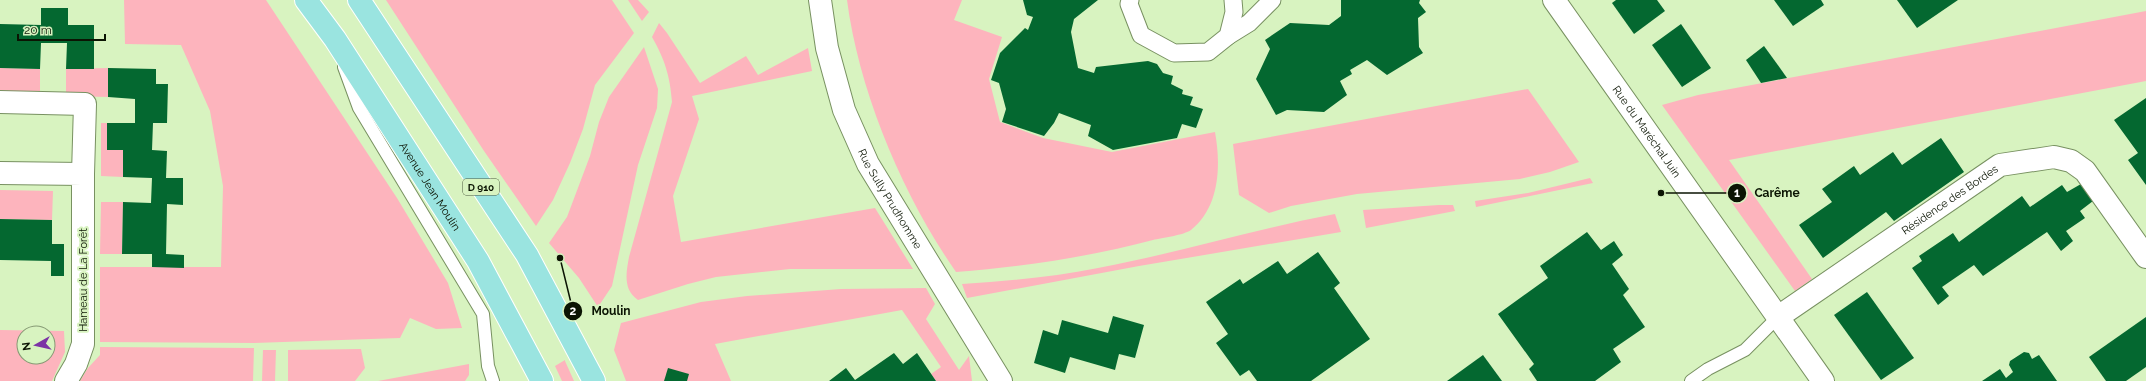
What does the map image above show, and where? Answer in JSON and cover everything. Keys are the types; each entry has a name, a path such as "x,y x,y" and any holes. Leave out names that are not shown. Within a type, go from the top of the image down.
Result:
{"main road":[{"name":"Avenue Jean Moulin","path":"306,0 335,39 478,261 542,381"},
{"name":"D 910","path":"359,0 527,256 594,381"}],"street":[{"name":"Rue Sully Prudhomme","path":"820,0 827,48 844,110 868,164 1001,381"},
{"path":"1130,0 1129,4 1141,35 1174,53 1208,52 1228,36 1249,23 1272,0"},
{"path":"1228,36 1234,12 1234,0"},
{"name":"Rue du Maréchal Juin","path":"1554,0 1823,381"},
{"name":"Hameau de La Forêt","path":"0,102 85,104 83,174 83,344 76,364 66,381"},
{"name":"Résidence des Bordes","path":"1778,317 2000,165 2054,157 2071,161 2085,171 2146,257"},
{"path":"0,173 83,174"}],"lane":[{"path":"335,39 359,108 483,314 488,366 493,381"},
{"path":"1691,381 1708,369 1745,350 1778,317"}],"shaded area":[{"path":"124,0 266,0 397,198 448,283 462,328 436,329 410,318 400,338 254,343 100,342 100,267 221,267 223,186 210,111 181,45 125,44"},
{"path":"386,0 612,0 634,33 595,85 583,129 570,163 553,200 536,226 484,151"},
{"path":"628,0 638,0 649,12 642,21"},
{"path":"847,0 962,0 954,20 1002,37 989,79 1000,122 1043,138 1112,152 1215,132 1218,171 1213,198 1208,210 1201,221 1191,230 1178,235 1055,260 956,272 918,210 901,177 886,142 862,71 853,35"},
{"path":"2146,11 2146,81 1729,160 1812,279 1795,291 1662,105 1698,95"},
{"path":"659,23 700,83 746,56 758,75 808,48 812,71 692,96 699,119 673,196 681,242 875,208 913,269 790,269 716,277 688,284 638,300 633,296 627,281 629,257 672,102 666,68 652,37"},
{"path":"644,47 658,89 657,108 638,165 612,286 598,307 579,278 549,243 567,217 590,156 599,122 609,97"},
{"path":"0,68 40,69 40,96 0,95"},
{"path":"108,68 108,97 66,96 66,69"},
{"path":"1528,89 1579,162 1550,172 1520,179 1357,194 1291,206 1269,213 1239,195 1233,144"},
{"path":"101,123 107,123 107,150 123,150 123,177 101,176"},
{"path":"1590,178 1593,183 1476,207 1475,201 1528,193"},
{"path":"0,190 53,191 52,220 0,219"},
{"path":"101,202 123,202 122,254 100,254"},
{"path":"1453,205 1455,211 1366,228 1363,210"},
{"path":"1335,214 1341,232 1139,266 967,298 962,284 996,282 1064,274 1098,268"},
{"path":"926,288 935,304 926,319 959,370 969,356 972,381 936,381 931,374 941,367 902,310 715,344 731,381 626,381 614,350 621,323 701,302 747,296 841,289"},
{"path":"0,330 16,330 16,365 56,365 56,331 64,331 65,352 52,381 0,381"},
{"path":"100,347 254,348 253,381 80,381 88,368 100,355"},
{"path":"361,349 365,368 355,381 288,381 288,350"},
{"path":"263,350 276,350 275,381 262,381"},
{"path":"565,360 574,381 562,381 555,366"},
{"path":"469,364 469,375 465,381 378,381"}],"building":[{"path":"1023,0 1098,0 1074,19 1071,32 1078,68 1094,73 1096,67 1148,61 1157,64 1163,73 1173,76 1171,84 1183,90 1182,94 1193,97 1190,105 1203,109 1196,128 1182,124 1177,138 1113,150 1088,136 1091,125 1059,113 1054,123 1044,136 1002,122 1006,109 999,83 991,80 1000,53 1025,28 1028,30 1033,17 1027,15"},
{"path":"1341,0 1420,0 1419,3 1426,12 1418,18 1419,47 1423,53 1387,75 1367,60 1350,70 1352,74 1340,81 1347,95 1324,112 1287,110 1276,115 1256,79 1270,49 1265,40 1290,23 1329,25 1341,16"},
{"path":"1616,0 1657,0 1665,11 1634,34 1612,3"},
{"path":"1774,0 1821,0 1824,5 1793,26"},
{"path":"1897,0 1958,0 1917,28"},
{"path":"41,8 68,8 68,25 94,25 94,69 66,69 67,43 41,43 40,69 0,68 0,24 41,25"},
{"path":"1681,24 1711,68 1682,87 1652,45"},
{"path":"1764,46 1787,78 1761,83 1746,60"},
{"path":"108,68 156,69 156,84 168,84 167,123 153,123 152,150 167,151 166,178 183,178 183,205 167,204 166,254 184,255 184,268 152,267 152,254 122,254 123,202 151,203 152,178 123,177 123,150 107,150 107,123 135,123 135,99 108,97"},
{"path":"2146,98 2146,185 2128,160 2138,153 2114,120"},
{"path":"1941,138 1964,172 1894,221 1886,212 1823,258 1799,225 1832,202 1822,189 1854,166 1860,175 1893,152 1902,165"},
{"path":"2081,184 2093,201 2080,211 2085,218 2066,231 2073,241 2061,251 2047,232 1983,276 1974,265 1942,287 1949,296 1938,305 1912,268 1922,261 1919,256 1953,233 1959,242 2022,196 2030,207 2062,185 2067,192"},
{"path":"0,219 52,220 52,244 64,244 64,276 51,276 51,261 0,260"},
{"path":"1587,232 1601,250 1614,241 1623,255 1612,264 1629,289 1623,295 1645,327 1613,349 1621,362 1595,381 1537,381 1529,369 1534,364 1498,314 1548,278 1540,266"},
{"path":"1318,252 1340,283 1334,288 1370,339 1311,381 1257,381 1249,370 1240,376 1216,343 1228,334 1206,302 1240,279 1243,284 1278,261 1287,274"},
{"path":"1867,292 1914,358 1881,380 1834,315"},
{"path":"1113,316 1144,325 1135,358 1119,354 1115,370 1070,357 1065,373 1034,363 1043,330 1058,335 1062,320 1108,333"},
{"path":"2146,317 2146,367 2126,381 2106,381 2089,357"},
{"path":"2024,352 2029,353 2032,359 2039,355 2057,381 1982,381 2000,369 2006,378 2013,372 2009,365 2010,361"},
{"path":"894,353 903,364 917,353 936,381 829,381 846,368 855,380"},
{"path":"1483,355 1502,381 1447,381"},
{"path":"668,368 689,374 687,381 664,381"}],"place":[{"name":"Carême","path":"1661,193"},
{"name":"Moulin","path":"560,258"}]}
